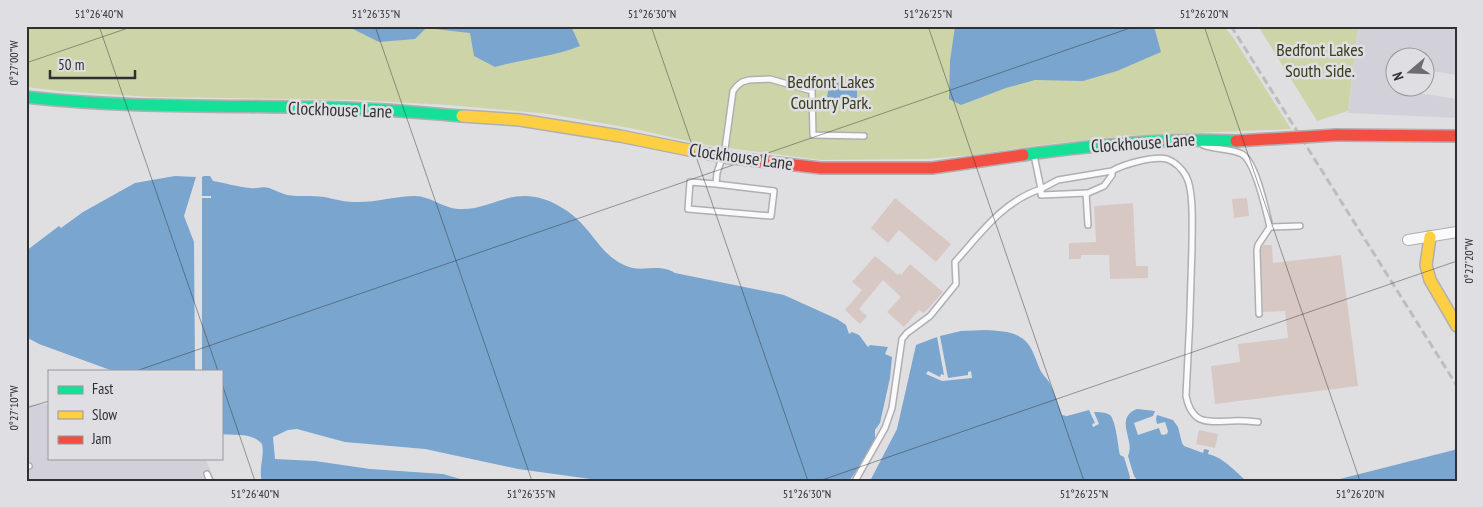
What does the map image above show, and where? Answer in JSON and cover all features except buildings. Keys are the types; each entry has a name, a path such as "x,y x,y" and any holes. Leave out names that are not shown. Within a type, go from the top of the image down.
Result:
{"main road":[{"name":"Clockhouse Lane","path":"26,97 61,101 188,106 347,108 520,120 620,136 724,157 821,168 932,168 1102,145 1193,139 1236,141 1336,135 1457,136"},
{"path":"1430,237 1426,265 1430,280 1457,326"}],"street":[{"path":"1408,240 1457,232"}],"lane":[{"path":"716,184 717,173 724,157 734,91 742,82 770,79 812,91 813,134 864,136"},
{"path":"1193,139 1206,146 1242,154 1247,159 1255,175 1270,227 1258,245 1257,250 1259,314"},
{"path":"1034,154 1041,195 1086,193 1104,186 1112,175 1112,171"},
{"path":"855,481 884,428 892,408 902,339 906,333 930,316 956,284 955,262 1000,213 1026,194 1058,180 1112,171 1130,163 1165,159 1174,163 1187,177 1190,185 1192,218 1187,402 1194,415 1208,422 1241,420 1258,422"},
{"path":"690,182 716,184 774,191 771,216 688,209 690,182"},
{"path":"1086,193 1088,225"},
{"path":"1270,227 1300,226"},
{"path":"207,474 210,481"}],"shaded area":[{"path":"1358,26 1457,26 1457,75 1436,72 1436,48 1386,48 1386,98 1436,98 1436,96 1457,99 1457,118 1348,113"},
{"path":"48,404 48,460 206,460 215,481 26,481 26,405"}],"green space":[{"name":"Bedfont Lakes Country Park.","path":"26,26 1224,26 1291,129 1124,136 973,155 925,159 820,160 706,145 635,129 549,114 448,105 355,100 150,97 26,87"},
{"name":"Bedfont Lakes South Side.","path":"1258,26 1358,26 1348,111 1317,121"}],"water":[{"path":"347,26 571,26 580,46 559,53 495,67 474,56 470,33 426,28 415,39 379,42"},
{"path":"955,26 1152,26 1155,30 1161,52 1117,71 1083,81 1035,80 1006,88 961,105 949,99 950,61"},
{"path":"830,83 857,86 857,104 827,97"},
{"path":"175,176 196,177 184,216 194,242 195,370 110,370 39,344 26,337 26,251 59,226 61,228 83,212 135,183"},
{"path":"210,176 213,181 245,187 267,187 287,195 319,196 350,202 415,196 426,198 447,207 469,209 520,196 531,196 547,200 572,215 610,256 624,265 637,268 662,268 675,273 784,295 837,319 846,325 849,334 852,332 859,335 868,347 870,345 888,347 885,354 892,357 890,378 880,423 875,430 875,439 861,465 849,481 605,481 518,469 425,449 345,442 297,429 288,430 273,437 275,459 315,461 370,469 443,474 467,481 262,481 262,444 248,436 222,434 222,370 202,370 202,198 211,198 211,196 202,196 202,177"},
{"path":"986,330 1013,334 1025,340 1055,394 1062,415 1067,416 1089,410 1095,423 1092,424 1093,427 1099,424 1094,412 1110,415 1115,428 1120,455 1124,457 1130,477 1129,481 870,481 897,429 916,345 937,337 944,375 941,374 940,377 928,371 926,374 942,381 972,378 971,371 968,372 968,375 948,378 940,336 961,331"},
{"path":"1137,409 1155,411 1153,416 1134,423 1138,435 1159,428 1161,434 1167,434 1165,422 1157,424 1157,415 1173,420 1178,427 1184,446 1203,453 1204,449 1209,450 1208,454 1224,461 1246,481 1138,481 1134,476 1128,456 1130,450 1126,430 1127,418 1130,413"},
{"path":"1457,447 1457,481 1332,481 1454,450"}],"railway":[{"path":"1231,26 1457,386"}],"traffic: fast":[{"path":"26,97 146,105 389,110 462,116"},
{"path":"1023,155 1130,143 1209,140 1236,141"}],"traffic: slow":[{"path":"462,116 520,120 620,136 704,153"},
{"path":"1430,237 1426,265 1430,280 1457,326"}],"traffic: jam":[{"path":"1336,135 1457,136"},
{"path":"1236,141 1336,135"},
{"path":"704,153 821,168 932,168 1023,155"}]}
